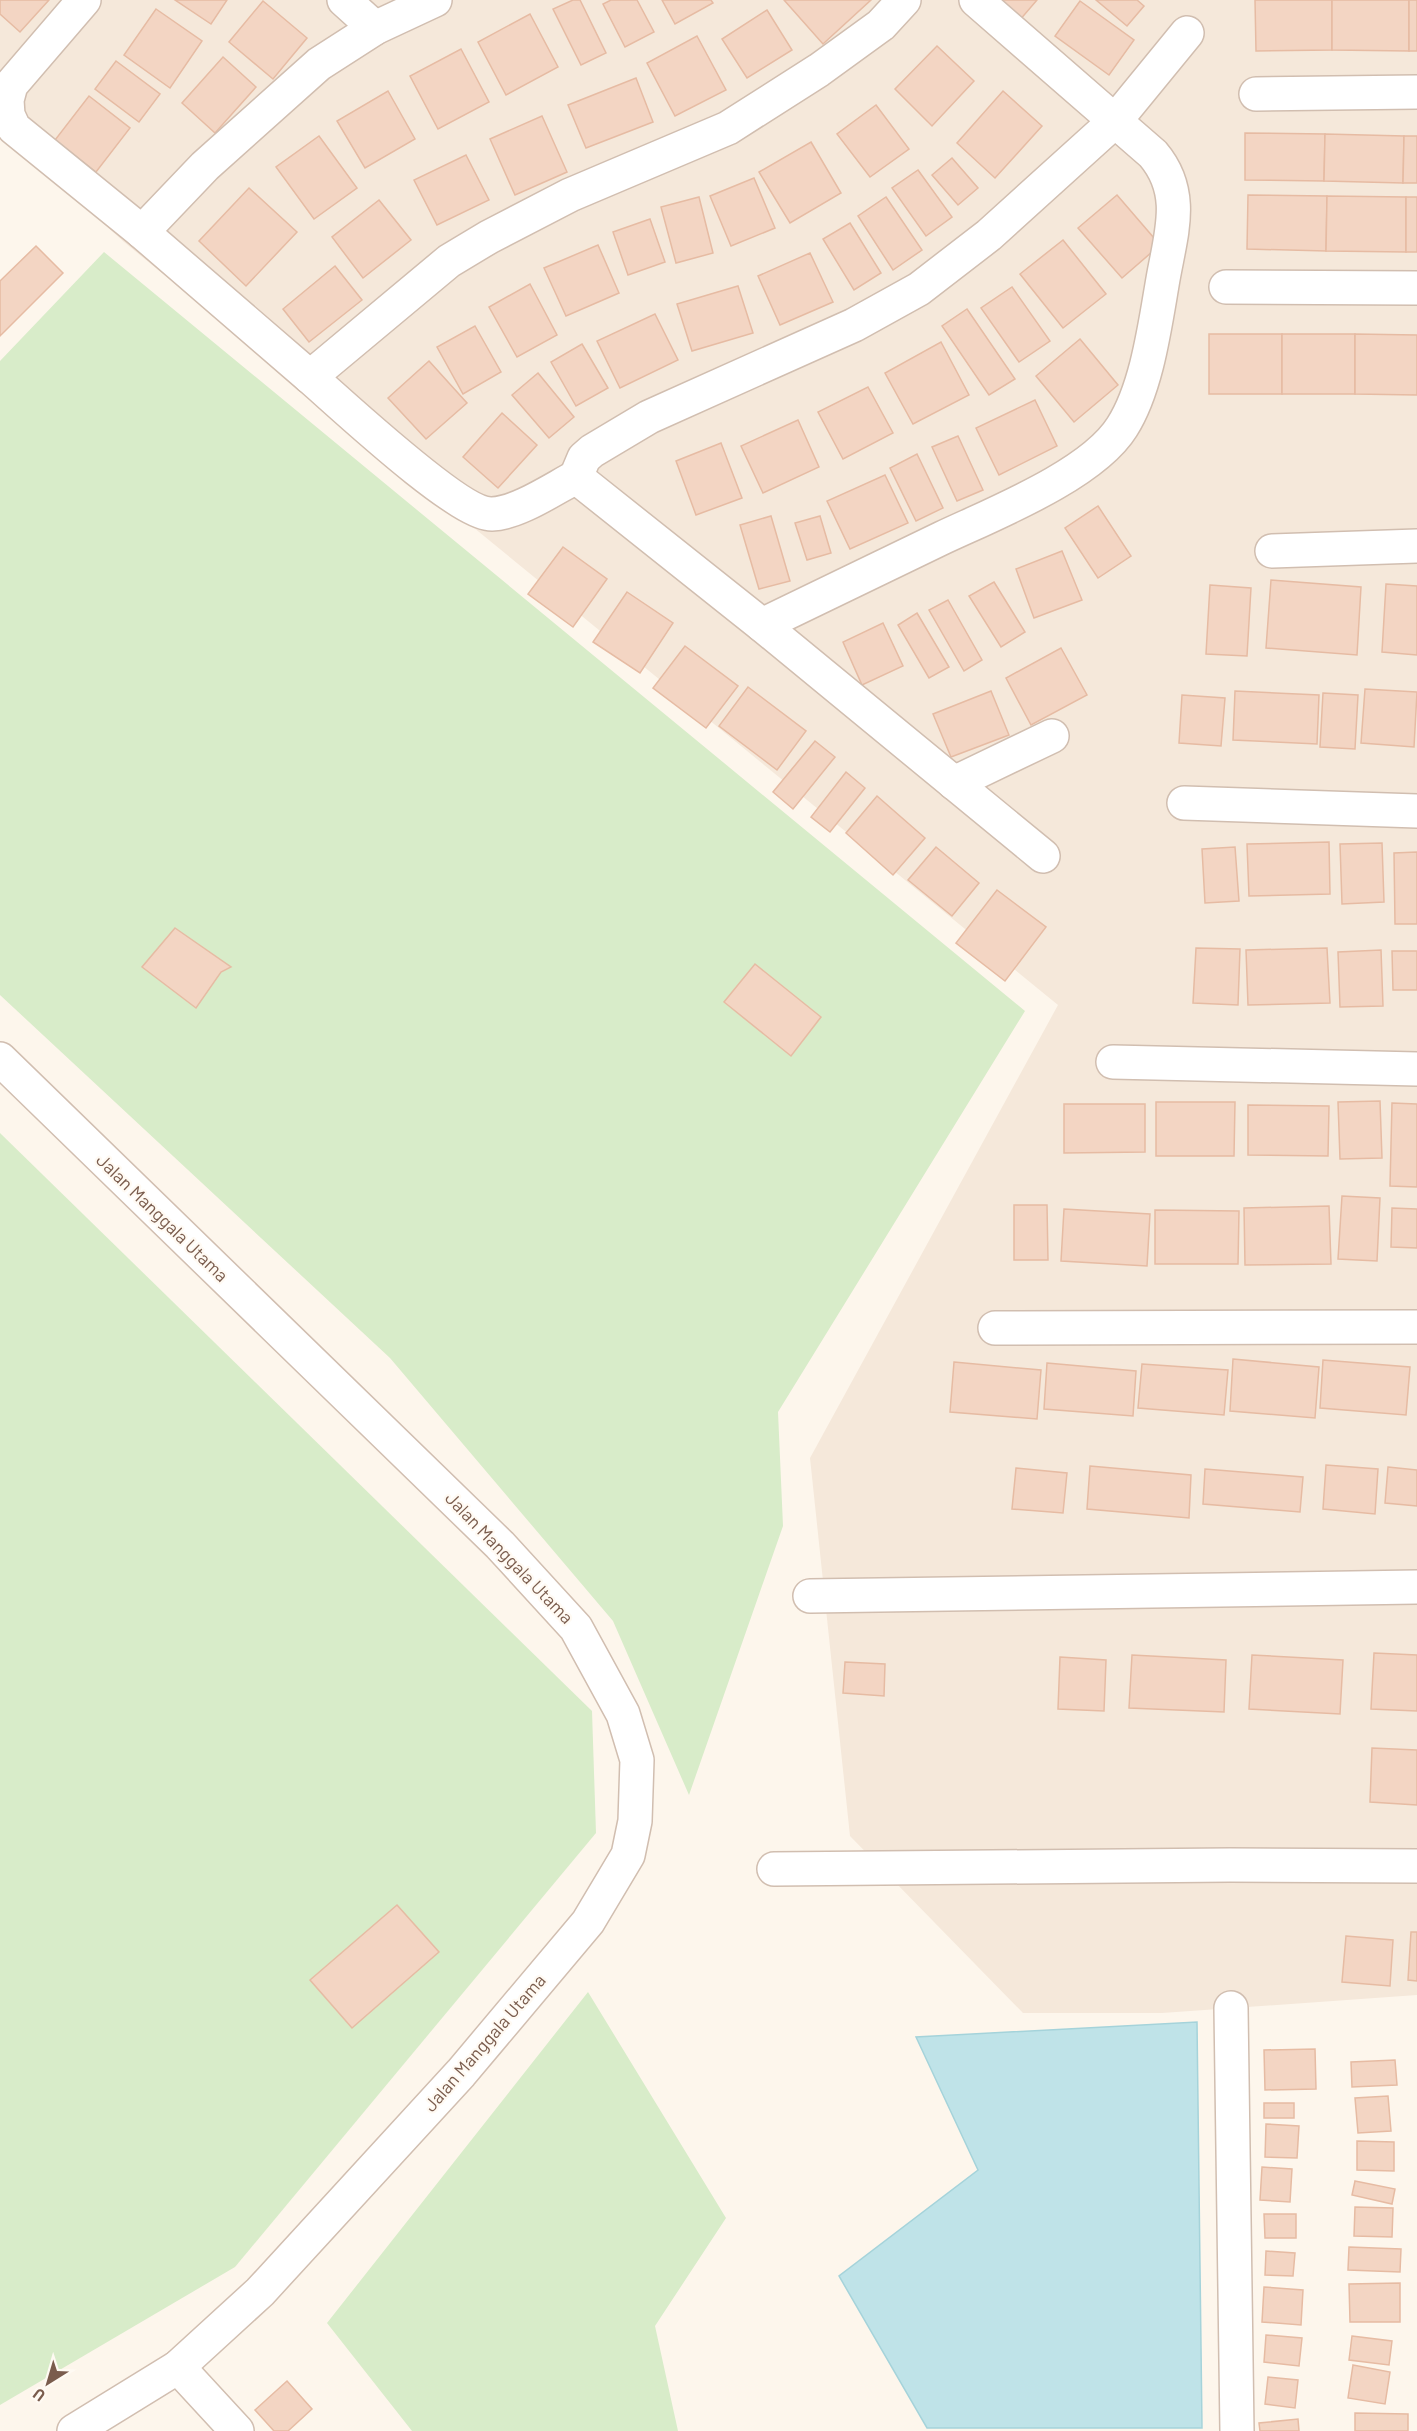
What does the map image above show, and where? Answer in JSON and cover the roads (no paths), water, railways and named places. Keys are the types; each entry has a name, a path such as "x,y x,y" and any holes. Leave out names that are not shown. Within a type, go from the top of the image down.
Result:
{"street":[{"path":"84,0 8,70 11,85 7,100 8,115 14,128 142,232 446,493 480,512 492,514 522,506 576,477 584,458 592,451 640,422 854,326 919,289 989,235 1115,121 1187,33"},
{"path":"344,0 375,28"},
{"path":"142,232 205,166 320,64 375,28 434,0"},
{"path":"310,377 449,261 489,237 570,195 728,128 819,70 881,25 904,0"},
{"path":"762,625 1043,489 1098,454 1122,427 1134,401 1144,369 1161,294 1172,226 1173,189 1164,167 1115,121 976,0"},
{"path":"1256,94 1417,92"},
{"path":"1226,287 1417,288"},
{"path":"576,477 762,625 1043,856"},
{"path":"1272,551 1417,546"},
{"path":"954,783 1052,736"},
{"path":"1184,802 1417,811"},
{"name":"Jalan Manggala Utama","path":"0,1059 500,1545 576,1628 623,1714 637,1760 635,1821 628,1855 588,1922 462,2073 268,2283 178,2367 74,2431"},
{"path":"1113,1062 1417,1069"},
{"path":"995,1328 1417,1327"},
{"path":"810,1596 1417,1587"},
{"path":"774,1869 1230,1865 1417,1866"},
{"path":"1231,2007 1237,2431"},
{"path":"178,2367 237,2431"}],"water":[{"path":"1197,2022 1202,2428 927,2428 839,2276 978,2170 916,2037"}]}
